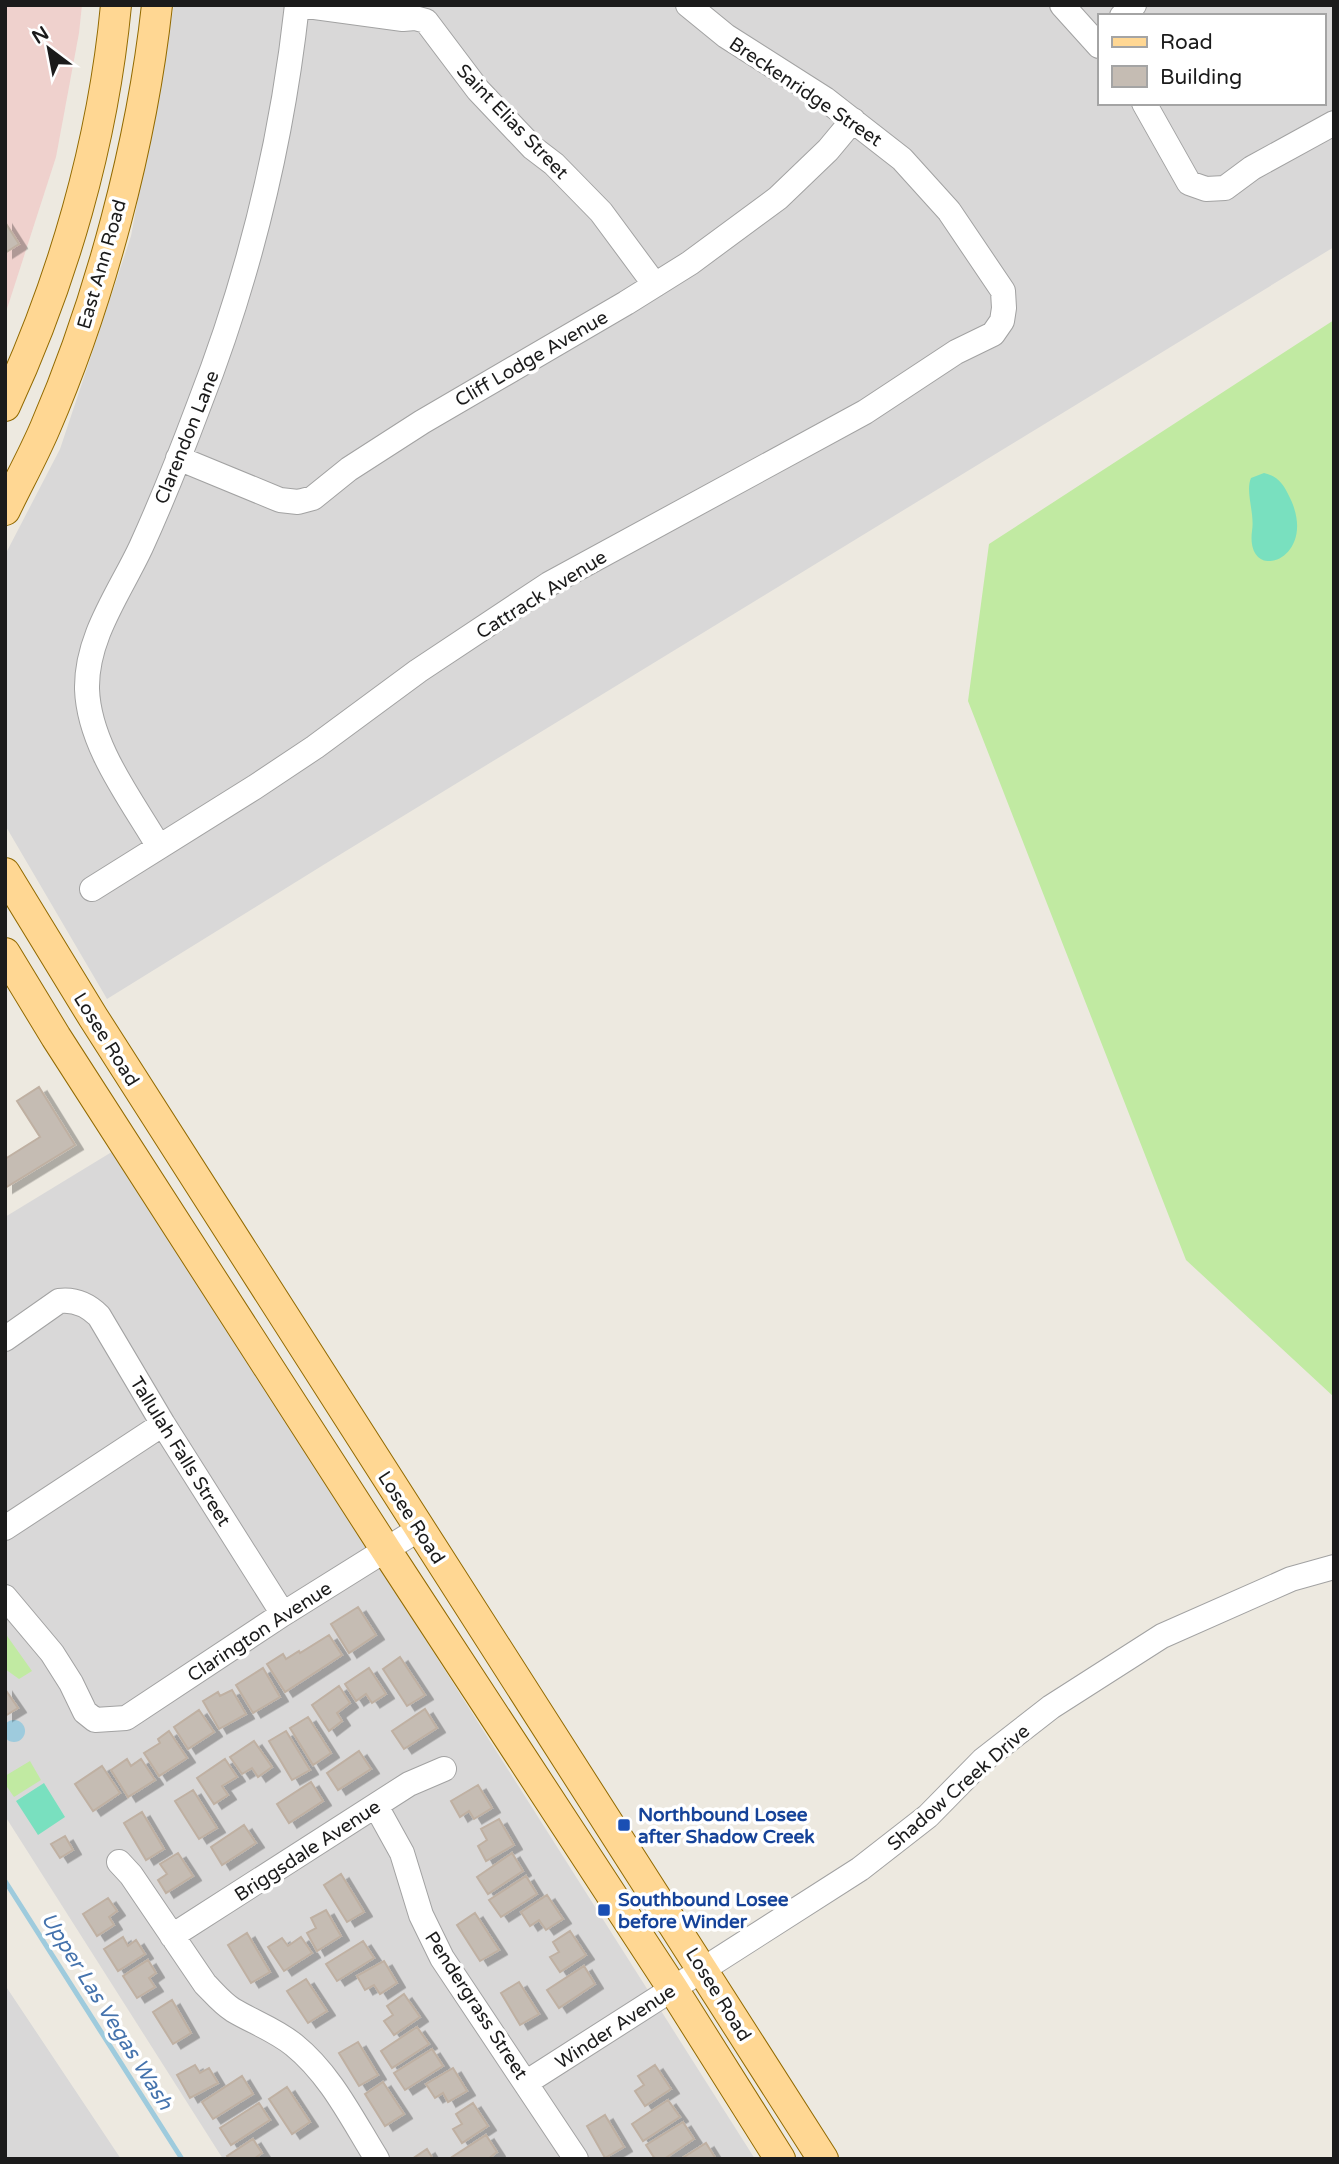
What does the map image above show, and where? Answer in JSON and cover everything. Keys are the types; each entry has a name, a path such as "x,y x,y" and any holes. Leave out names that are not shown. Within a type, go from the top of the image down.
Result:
{"main road":[{"name":"East Ann Road","path":"5,406 38,327 72,223 99,117 116,5"},
{"name":"East Ann Road","path":"5,510 44,429 70,365 110,235 144,93 156,5"},
{"path":"72,223 110,235"},
{"name":"Losee Road","path":"5,873 93,1017 823,2159"},
{"name":"Losee Road","path":"5,953 56,1037 673,1989 780,2159"}],"street":[{"name":"Saint Elias Street","path":"299,5 403,19 415,18 426,22 478,90 533,148 554,164 601,212 655,285"},
{"name":"Clarendon Lane","path":"159,847 104,752 94,727 87,690 90,661 101,626 141,548 218,356 251,250 276,141 299,5"},
{"name":"Breckenridge Street","path":"688,5 726,36 796,79 853,120 902,159 949,212 1003,291 1002,321"},
{"path":"1062,5 1097,40"},
{"path":"1145,105 1189,183 1206,189 1225,188 1252,168 1334,123"},
{"name":"Cliff Lodge Avenue","path":"178,458 280,500 298,502 313,498 331,482 422,422 700,256 778,198 821,158 853,120"},
{"name":"Cattrack Avenue","path":"92,890 295,761 418,671 549,584 865,412 956,352 993,334 1002,321"},
{"name":"Tallulah Falls Street","path":"5,1339 59,1301 69,1300 89,1306 99,1316 163,1424 283,1614"},
{"path":"5,1528 163,1424"},
{"name":"Clarington Avenue","path":"5,1597 52,1653 85,1712 95,1720 126,1718 283,1614 419,1529"},
{"name":"Shadow Creek Drive","path":"704,1970 860,1869 928,1816 983,1760 1051,1707 1162,1636 1291,1579 1334,1567"},
{"name":"Briggsdale Avenue","path":"172,1937 409,1784 444,1769"},
{"name":"Pendergrass Street","path":"376,1806 402,1853 431,1938 442,1958 576,2159"},
{"path":"118,1862 131,1875 205,1984 218,1998 232,2009 280,2035 315,2064 328,2080 377,2159"},
{"name":"Winder Avenue","path":"527,2082 704,1970"}],"shaded area":[{"path":"5,5 82,5 56,157 5,315"},
{"path":"174,5 1334,5 1334,247 107,999 5,825 5,555 60,449 131,236"},
{"path":"115,1150 755,2159 223,2159 5,1816 5,1217"},
{"path":"5,1985 121,2159 5,2159"}],"green space":[{"path":"1334,320 1334,1397 1186,1260 968,701 989,544"},
{"path":"1264,473 1273,476 1283,485 1297,519 1296,537 1289,550 1280,558 1269,561 1259,558 1253,548 1249,490 1251,478"},
{"path":"5,1633 32,1671 19,1679 5,1669"},
{"path":"30,1761 41,1780 14,1797 5,1784 5,1776"},
{"path":"44,1783 65,1817 38,1835 16,1801"}],"water":[{"path":"14,1720 22,1723 25,1731 22,1739 14,1742 6,1739 3,1731 6,1723"}],"building":[{"path":"5,222 19,244 5,253"},
{"path":"39,1087 75,1145 5,1188 5,1159 40,1137 17,1101"},
{"path":"358,1607 376,1635 349,1653 331,1624"},
{"path":"329,1635 342,1655 285,1692 267,1664 283,1654 286,1659 299,1651 300,1653"},
{"path":"400,1657 425,1695 407,1706 383,1669"},
{"path":"263,1668 280,1697 253,1713 236,1685"},
{"path":"369,1668 386,1694 372,1703 366,1694 356,1701 345,1684"},
{"path":"339,1686 350,1703 337,1713 342,1721 329,1731 312,1705"},
{"path":"5,1689 18,1708 5,1716"},
{"path":"232,1690 246,1714 219,1729 203,1701 218,1692 220,1696"},
{"path":"425,1709 437,1728 404,1749 392,1731"},
{"path":"199,1710 214,1732 188,1749 174,1727"},
{"path":"308,1717 331,1753 313,1765 290,1728"},
{"path":"169,1731 187,1758 159,1776 144,1753 160,1743 158,1739"},
{"path":"286,1731 310,1770 292,1780 269,1741"},
{"path":"254,1741 272,1767 258,1777 252,1768 242,1774 230,1757"},
{"path":"359,1751 371,1769 338,1790 327,1773"},
{"path":"127,1759 131,1766 141,1759 155,1780 128,1797 111,1770"},
{"path":"225,1759 237,1777 222,1786 228,1795 214,1804 197,1778"},
{"path":"102,1766 120,1793 93,1811 75,1784"},
{"path":"311,1782 323,1801 289,1823 277,1804"},
{"path":"478,1785 492,1808 474,1819 469,1811 460,1817 451,1801"},
{"path":"193,1790 217,1828 199,1839 175,1801"},
{"path":"142,1812 164,1849 146,1860 124,1823"},
{"path":"499,1819 514,1845 486,1861 478,1846 487,1840 481,1829"},
{"path":"244,1825 256,1843 222,1865 211,1847"},
{"path":"65,1836 73,1850 60,1858 51,1844"},
{"path":"178,1853 193,1876 166,1893 158,1880 167,1874 160,1864"},
{"path":"512,1853 523,1871 488,1894 477,1877"},
{"path":"341,1874 364,1912 347,1922 324,1885"},
{"path":"526,1876 537,1894 501,1917 489,1900"},
{"path":"547,1895 563,1919 546,1930 539,1920 530,1926 521,1912"},
{"path":"108,1898 117,1911 109,1917 114,1925 97,1936 83,1914"},
{"path":"326,1910 341,1936 317,1951 307,1933 316,1928 311,1918"},
{"path":"475,1913 499,1950 480,1961 457,1925"},
{"path":"570,1931 586,1955 560,1972 550,1957 559,1952 553,1942"},
{"path":"247,1933 270,1972 251,1983 228,1945"},
{"path":"123,1937 128,1946 136,1940 145,1954 118,1971 104,1949"},
{"path":"301,1937 312,1953 284,1971 268,1947 282,1938 288,1946"},
{"path":"363,1941 374,1958 337,1981 326,1964"},
{"path":"148,1960 156,1973 149,1978 155,1987 137,1998 123,1976"},
{"path":"384,1961 397,1983 380,1994 374,1985 365,1990 357,1976"},
{"path":"584,1966 595,1984 559,2008 547,1990"},
{"path":"306,1979 327,2011 308,2023 287,1991"},
{"path":"519,1982 539,2014 520,2025 501,1993"},
{"path":"404,1994 420,2017 394,2035 384,2021 393,2015 387,2006"},
{"path":"172,2000 191,2033 173,2044 153,2012"},
{"path":"417,2027 429,2044 392,2068 381,2051"},
{"path":"358,2042 378,2075 359,2086 339,2053"},
{"path":"432,2049 443,2066 405,2090 394,2073"},
{"path":"195,2065 200,2073 209,2068 218,2083 190,2098 177,2075"},
{"path":"655,2065 671,2089 645,2106 635,2091 644,2085 638,2076"},
{"path":"453,2068 467,2091 448,2102 443,2093 435,2098 426,2084"},
{"path":"242,2076 253,2094 213,2119 202,2102"},
{"path":"383,2082 404,2114 385,2126 365,2094"},
{"path":"287,2087 310,2122 292,2134 269,2099"},
{"path":"668,2100 680,2117 643,2141 632,2124"},
{"path":"259,2103 270,2120 231,2145 220,2128"},
{"path":"473,2103 488,2126 462,2143 453,2129 462,2124 456,2114"},
{"path":"605,2115 624,2147 605,2158 587,2126"},
{"path":"683,2122 694,2139 664,2159 655,2159 646,2145"},
{"path":"486,2135 497,2152 488,2159 449,2159"},
{"path":"253,2139 262,2153 254,2159 229,2159 227,2156"},
{"path":"706,2143 716,2159 681,2159"},
{"path":"427,2149 433,2159 412,2159"}],"waterway":[{"name":"Upper Las Vegas Wash","path":"5,1881 182,2159"}],"place":[{"name":"Northbound Losee after Shadow Creek","path":"624,1825"},
{"name":"Southbound Losee before Winder","path":"604,1910"}]}
